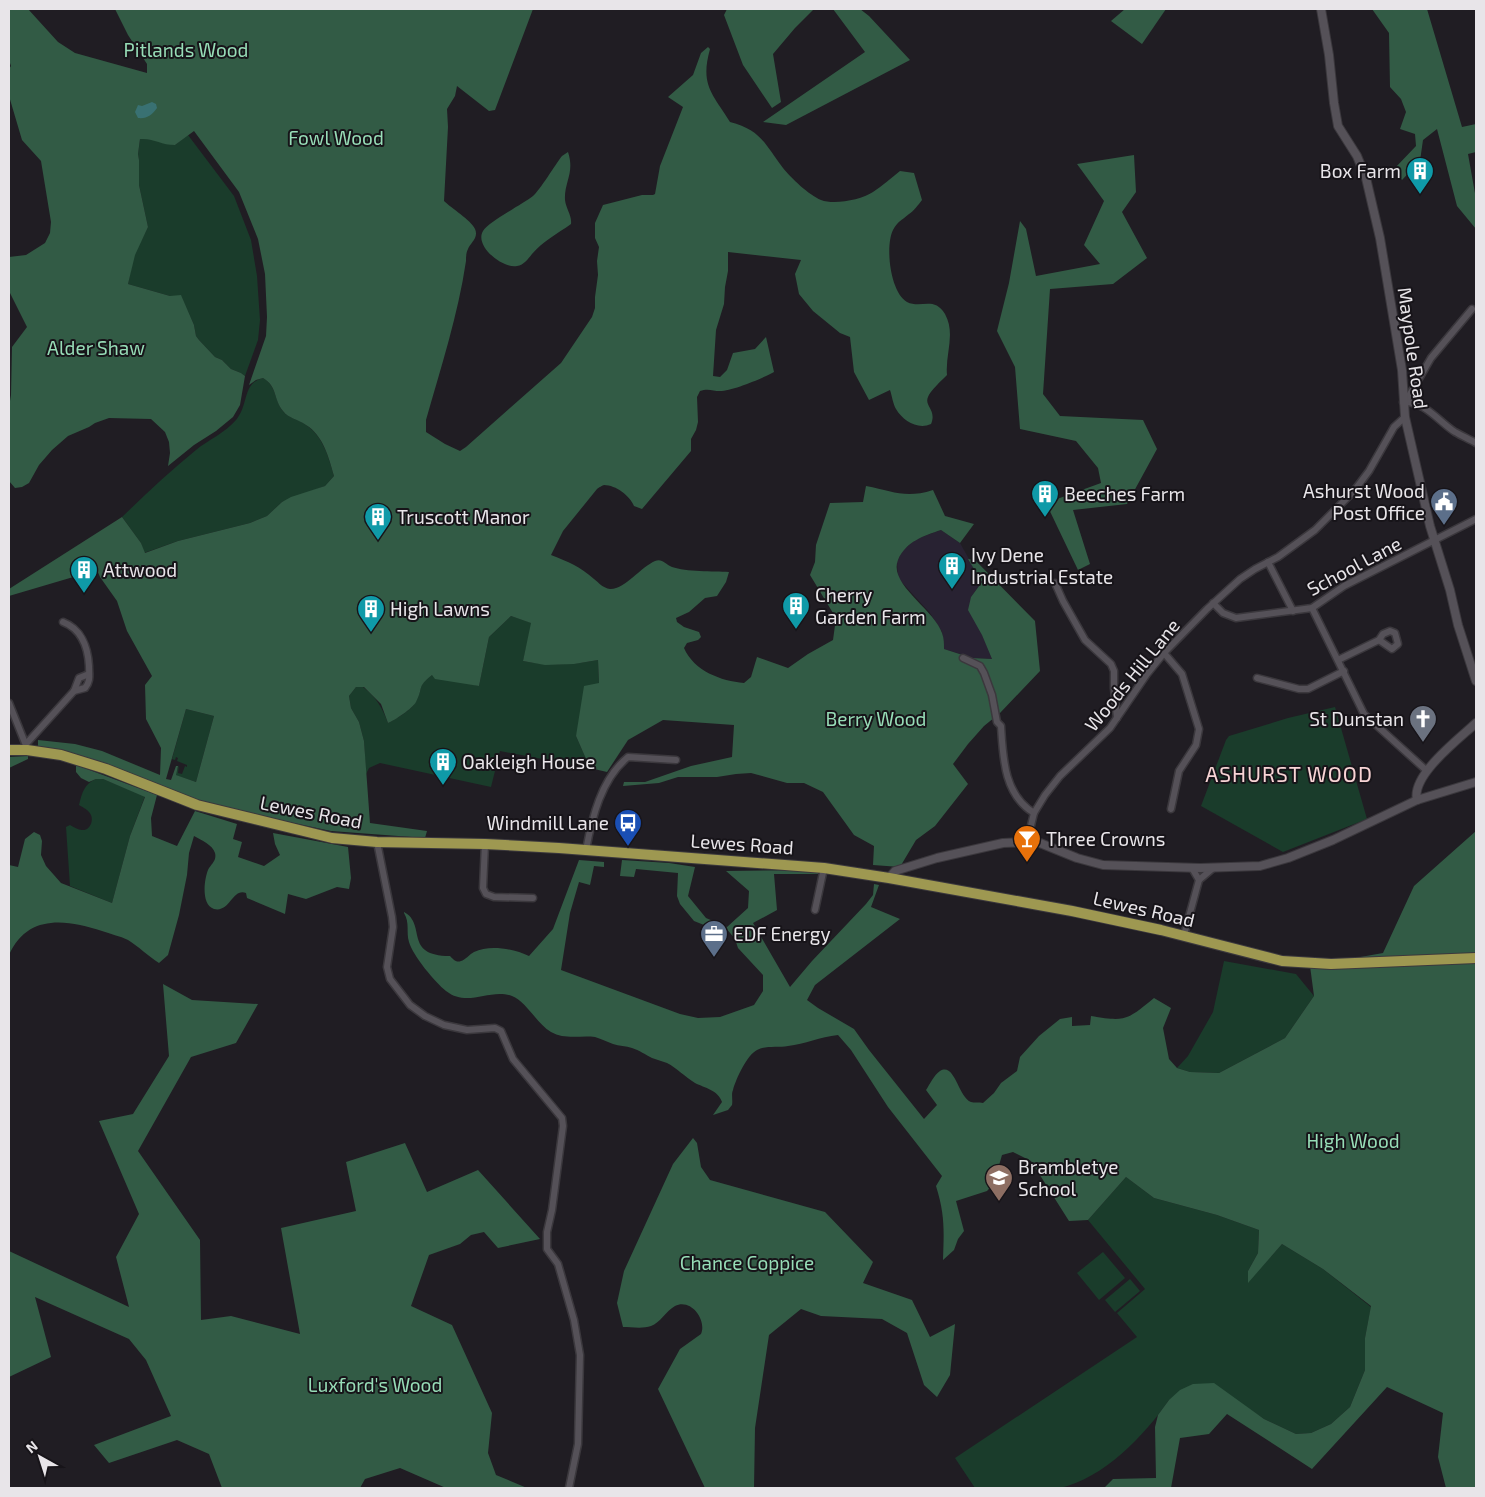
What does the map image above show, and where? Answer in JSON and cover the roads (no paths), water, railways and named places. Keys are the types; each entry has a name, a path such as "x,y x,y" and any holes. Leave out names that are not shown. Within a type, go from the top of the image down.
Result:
{"highway":[{"name":"Lewes Road","path":"9,750 27,747 61,755 106,769 197,805 332,838 376,842 485,844 586,850 824,868 1072,911 1184,935 1282,961 1331,964 1476,958"}],"street":[{"name":"Maypole Road","path":"1320,9 1338,126 1358,156 1364,171 1380,238 1402,370 1406,417 1430,526 1476,682"},
{"path":"1472,309 1431,358 1405,402 1416,403 1425,408 1454,431 1476,443"},
{"name":"Woods Hill Lane","path":"1027,842 1034,813 1045,795 1060,776 1095,744 1117,718 1164,653 1213,603 1240,579 1278,557 1312,533 1354,491 1369,471 1394,427 1406,417"},
{"name":"School Lane","path":"1213,603 1223,613 1236,618 1312,608 1344,586 1435,542 1476,519"},
{"path":"1268,562 1293,611"},
{"path":"1056,583 1063,601 1085,640 1111,664 1114,671 1117,718"},
{"path":"1312,608 1364,714 1427,771"},
{"path":"63,622 72,625 81,636 88,652 90,680 85,688 74,691"},
{"path":"1338,660 1379,640"},
{"path":"1164,653 1182,674 1199,730 1196,745 1179,771 1171,810"},
{"path":"963,658 980,666 984,673 992,695 998,722 1001,726 1006,776 1025,808 1034,813"},
{"path":"1257,678 1299,689 1308,689 1344,671"},
{"path":"9,703 27,747 74,691 79,678 89,674"},
{"path":"1417,800 1418,784 1427,771 1455,741 1476,723"},
{"path":"586,850 592,817 607,785 623,761 628,757 676,760"},
{"path":"890,878 895,871 937,858 1004,843 1027,842 1040,843 1077,858 1103,864 1192,868 1260,866 1288,858 1333,840 1417,800 1476,782"},
{"path":"376,842 392,917 393,927 387,967 390,980 410,1005 425,1016 438,1022 466,1030 495,1028 501,1031 513,1059 562,1118 563,1126 552,1210 547,1232 547,1249 558,1264 574,1320 580,1354 578,1444 569,1488"},
{"path":"485,844 483,888 486,894 494,897 533,898"},
{"path":"815,910 824,868"},
{"path":"1192,868 1199,880"},
{"path":"1184,935 1199,880 1212,868"}],"water":[{"path":"152,102 156,104 157,108 151,115 138,118 135,112 138,105 142,106"}],"place":[{"name":"Box Farm","path":"1420,195"},
{"name":"Beeches Farm","path":"1045,518"},
{"name":"Ashurst Wood Post Office","path":"1444,526"},
{"name":"Truscott Manor","path":"378,541"},
{"name":"Ivy Dene Industrial Estate","path":"952,590"},
{"name":"Attwood","path":"84,594"},
{"name":"Cherry Garden Farm","path":"796,630"},
{"name":"High Lawns","path":"371,633"},
{"name":"St Dunstan","path":"1423,743"},
{"name":"Oakleigh House","path":"443,786"},
{"name":"Windmill Lane","path":"628,847"},
{"name":"Three Crowns","path":"1027,863"},
{"name":"EDF Energy","path":"714,958"},
{"name":"Brambletye School","path":"999,1202"}],"district":[{"name":"ASHURST WOOD","path":"1289,775"}],"park label":[{"name":"Pitlands Wood","path":"186,50"},
{"name":"Fowl Wood","path":"336,138"},
{"name":"Alder Shaw","path":"96,348"},
{"name":"Berry Wood","path":"876,719"},
{"name":"High Wood","path":"1353,1141"},
{"name":"Chance Coppice","path":"747,1263"},
{"name":"Luxford's Wood","path":"375,1385"}]}
